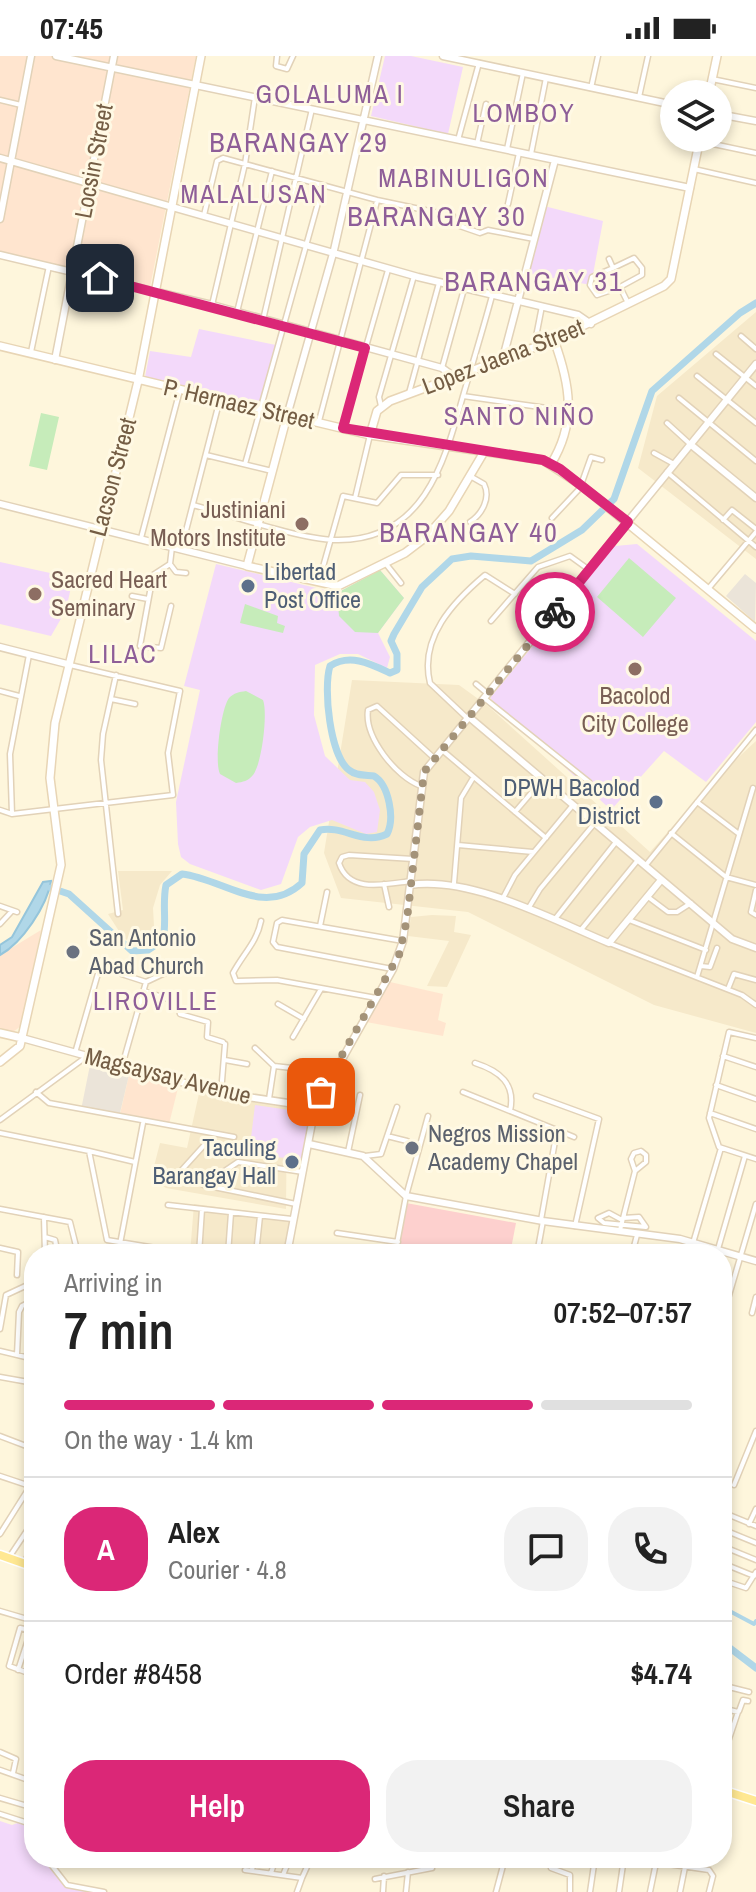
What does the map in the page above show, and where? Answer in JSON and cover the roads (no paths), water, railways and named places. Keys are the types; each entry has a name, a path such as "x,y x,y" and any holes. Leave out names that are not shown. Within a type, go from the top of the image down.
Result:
{"main road":[{"name":"Lacson Street","path":"22,1038 61,858 54,809 52,747 67,664 138,381 201,56"},
{"path":"712,79 717,56"},
{"name":"Lopez Jaena Street","path":"381,406 554,340 660,290 671,279 698,152"},
{"path":"551,464 563,441 569,411 569,386 554,340"},
{"name":"P. Hernaez Street","path":"0,346 370,435 529,457 551,464 628,522 756,629"},
{"path":"370,435 381,406"},
{"path":"287,416 259,522 251,567 335,586 405,553 434,529 484,452"},
{"path":"0,1033 22,1038 19,1047 0,1062"},
{"path":"4,1557 24,1563"},
{"path":"732,1793 756,1801"}],"street":[{"path":"0,219 31,56"},
{"path":"56,56 88,59 112,67 690,188"},
{"name":"Locsin Street","path":"55,360 114,56"},
{"path":"277,56 276,66 287,69 293,56"},
{"path":"287,416 334,250 378,56"},
{"path":"443,56 660,102"},
{"path":"591,88 598,56"},
{"path":"639,98 648,56"},
{"path":"458,140 479,63"},
{"path":"507,150 523,73"},
{"path":"531,155 546,78"},
{"path":"712,79 756,88"},
{"path":"212,305 233,223 255,97"},
{"path":"0,100 21,105"},
{"path":"477,144 486,104"},
{"path":"263,320 312,109"},
{"path":"732,117 756,121"},
{"path":"732,147 756,153"},
{"path":"508,204 519,153"},
{"path":"0,158 334,250 439,283 578,315 591,324"},
{"path":"204,215 217,161 223,158 377,200 453,216 454,224 480,233 488,230 534,239"},
{"path":"503,358 555,160"},
{"path":"694,169 756,183"},
{"path":"237,312 272,171"},
{"path":"245,464 309,244 323,185"},
{"path":"318,423 377,200"},
{"path":"0,255 212,305 442,368 453,376"},
{"path":"634,258 642,268 642,275 620,287 597,295 589,282 592,277 634,258"},
{"path":"609,259 613,268"},
{"path":"31,354 49,266"},
{"path":"343,428 389,268"},
{"path":"381,406 379,397 414,276"},
{"path":"409,393 439,283"},
{"path":"620,287 629,305"},
{"path":"442,368 464,289"},
{"path":"193,505 331,540 361,538 394,524 421,500 438,475 450,447 492,296"},
{"path":"534,347 542,305"},
{"path":"741,336 756,349"},
{"path":"716,354 756,386"},
{"path":"288,1244 305,1172 315,1107 393,969 403,941 424,772 756,364"},
{"path":"697,376 756,423"},
{"path":"140,539 180,390"},
{"path":"463,396 569,411"},
{"path":"679,398 756,461"},
{"path":"181,550 220,399"},
{"path":"667,423 756,498"},
{"path":"355,498 370,435"},
{"path":"654,453 674,464"},
{"path":"206,455 272,471"},
{"path":"552,518 582,486 591,457 602,460"},
{"path":"667,472 756,547"},
{"path":"319,583 343,496 377,503 401,475 438,475"},
{"path":"470,476 484,484 487,492 482,513 470,522"},
{"path":"0,504 251,567"},
{"path":"708,589 756,530 732,510 723,520"},
{"path":"172,547 170,564 176,572 186,573"},
{"path":"491,621 538,567 574,557 590,570"},
{"path":"385,562 401,583"},
{"path":"170,564 153,575 140,646 161,648 171,606"},
{"path":"515,594 485,575 437,626 428,666 430,683 736,941 756,948"},
{"path":"132,596 148,599"},
{"path":"0,647 180,691 168,753 173,795 12,814 0,810"},
{"path":"12,814 10,762 19,696 29,655"},
{"path":"116,675 101,750 118,914"},
{"path":"476,684 486,696 589,782"},
{"path":"0,691 19,696"},
{"path":"111,699 135,704"},
{"path":"421,786 402,774 379,746 369,726 368,710 377,706 435,758"},
{"path":"645,866 756,730"},
{"path":"442,750 546,838"},
{"path":"454,883 462,792 473,777"},
{"path":"515,812 538,785"},
{"path":"697,977 753,788"},
{"path":"697,802 739,834"},
{"path":"502,900 533,852 573,805"},
{"path":"527,911 540,889 595,824"},
{"path":"671,833 726,877 756,888 751,912 756,915"},
{"path":"554,921 616,842"},
{"path":"458,845 533,852"},
{"path":"413,859 349,855 340,859 343,872 360,884 454,883 728,989 756,1005"},
{"path":"580,931 638,860"},
{"path":"609,943 661,880"},
{"path":"426,882 426,894"},
{"path":"384,884 389,907"},
{"path":"320,926 327,892"},
{"path":"647,895 668,912 677,912 691,903"},
{"path":"0,906 15,911 0,923"},
{"path":"627,919 706,950"},
{"path":"393,969 274,945 278,920 403,941"},
{"path":"261,921 257,941 243,953 232,975 233,980 277,980 376,998"},
{"path":"701,966 710,967 717,948"},
{"path":"75,1053 99,970 106,969 146,982 184,964 197,965"},
{"path":"728,989 734,974 756,980"},
{"path":"122,1066 146,982"},
{"path":"293,1037 321,989"},
{"path":"144,991 177,1002 180,1014 209,1023 207,1037 224,1043 221,1093"},
{"path":"278,1004 304,1019"},
{"path":"693,1243 721,1148 711,1127 710,1113 730,1030 756,1038"},
{"name":"Magsaysay Avenue","path":"22,1038 221,1093 315,1107"},
{"path":"255,1048 274,1066 301,1069"},
{"path":"723,1056 756,1067"},
{"path":"0,1120 86,1057"},
{"path":"225,1060 247,1064"},
{"path":"475,1063 504,1078 512,1096 510,1111"},
{"path":"269,1102 274,1066"},
{"path":"716,1085 756,1099"},
{"path":"36,1092 49,1103 143,1123 234,1137"},
{"path":"463,1092 574,1137"},
{"path":"348,1152 360,1095"},
{"path":"536,1096 599,1119 575,1226"},
{"path":"315,1107 345,1115"},
{"path":"309,1144 363,1156 381,1154 397,1107"},
{"path":"710,1113 756,1129"},
{"path":"337,1233 398,1242 406,1196 428,1116"},
{"path":"89,1151 102,1233 107,1240 120,1244 143,1123"},
{"path":"539,1244 557,1130"},
{"path":"0,1133 135,1162"},
{"path":"387,1136 407,1141"},
{"path":"207,1142 179,1173 204,1185 296,1204"},
{"path":"721,1148 756,1159"},
{"path":"621,1224 635,1171 646,1162 646,1155 641,1151 632,1156 631,1166 635,1171"},
{"path":"363,1156 406,1196 575,1226 621,1224 639,1217 646,1227 621,1224 600,1222 598,1216 611,1213 621,1224 637,1235 697,1244"},
{"path":"719,1244 745,1156"},
{"path":"204,1185 238,1162 305,1172"},
{"path":"732,1286 756,1204"},
{"path":"168,1205 292,1219"},
{"path":"0,1209 70,1222 76,1244"},
{"path":"200,1244 202,1209"},
{"path":"229,1244 231,1213"},
{"path":"257,1244 260,1216"},
{"path":"44,1217 44,1244"},
{"path":"635,1244 637,1235"},
{"path":"44,1236 55,1240 56,1244"},
{"path":"0,1248 18,1252 17,1275"},
{"path":"732,1253 756,1261"},
{"path":"0,1329 6,1295 24,1287"},
{"path":"752,1313 756,1297"},
{"path":"17,1355 19,1312 24,1308"},
{"path":"0,1351 24,1356"},
{"path":"0,1377 24,1381"},
{"path":"734,1485 756,1431"},
{"path":"0,1436 24,1445"},
{"path":"0,1476 24,1484"},
{"path":"0,1534 24,1496"},
{"path":"749,1524 756,1509"},
{"path":"732,1516 756,1526"},
{"path":"4,1557 24,1533"},
{"path":"732,1533 756,1543"},
{"path":"732,1550 756,1560"},
{"path":"732,1567 755,1575 746,1588 732,1583"},
{"path":"0,1611 24,1618"},
{"path":"24,1629 20,1628 9,1664 24,1671"},
{"path":"18,1670 24,1653"},
{"path":"732,1688 749,1692"},
{"path":"732,1730 743,1700 748,1701"},
{"path":"732,1709 738,1712"},
{"path":"0,1752 16,1759 12,1774"},
{"path":"0,1770 24,1778"},
{"path":"0,1798 24,1812"},
{"path":"0,1814 24,1816"},
{"path":"54,1868 67,1885 104,1892"},
{"path":"271,1873 273,1868"},
{"path":"283,1875 286,1868"},
{"path":"297,1892 307,1868"},
{"path":"375,1879 432,1868"},
{"path":"496,1892 502,1868"},
{"path":"551,1868 570,1875 570,1892"},
{"path":"590,1892 594,1868"},
{"path":"619,1892 623,1868"},
{"path":"650,1892 654,1868"},
{"path":"680,1892 685,1868"},
{"path":"690,1868 713,1873 709,1892"},
{"path":"245,1870 302,1878"},
{"path":"406,1892 408,1872"},
{"path":"383,1892 384,1876"}],"water":[{"path":"51,881 32,923 17,942 0,955 0,945 12,937 43,882"}],"waterway":[{"path":"51,888 69,894 132,951 148,950 163,940 166,885 182,874 244,894 273,897 288,893 302,883 304,854 320,830 337,830 370,838 387,834 390,811 387,794 379,780 349,770 337,751 328,705 330,666 353,660 390,673 397,670 397,654 391,641 394,634 422,587 452,559 471,556 531,561 582,530 614,499 652,391 740,313 756,303"},
{"path":"732,1612 754,1624 756,1621"},
{"path":"732,1650 756,1668"}],"place":[{"name":"Justiniani Motors Institute","path":"302,524"},
{"name":"Libertad Post Office","path":"248,586"},
{"name":"Sacred Heart Seminary","path":"35,594"},
{"name":"Bacolod City College","path":"635,669"},
{"name":"DPWH Bacolod District","path":"656,802"},
{"name":"San Antonio Abad Church","path":"73,952"},
{"name":"Negros Mission Academy Chapel","path":"412,1148"},
{"name":"Taculing Barangay Hall","path":"292,1162"}],"district":[{"name":"GOLALUMA I","path":"330,94"},
{"name":"LOMBOY","path":"524,113"},
{"name":"BARANGAY 29","path":"299,142"},
{"name":"MABINULIGON","path":"464,178"},
{"name":"MALALUSAN","path":"254,194"},
{"name":"BARANGAY 30","path":"437,216"},
{"name":"BARANGAY 31","path":"534,281"},
{"name":"SANTO NIÑO","path":"520,416"},
{"name":"BARANGAY 40","path":"469,532"},
{"name":"LILAC","path":"123,654"},
{"name":"LIROVILLE","path":"156,1001"}]}
